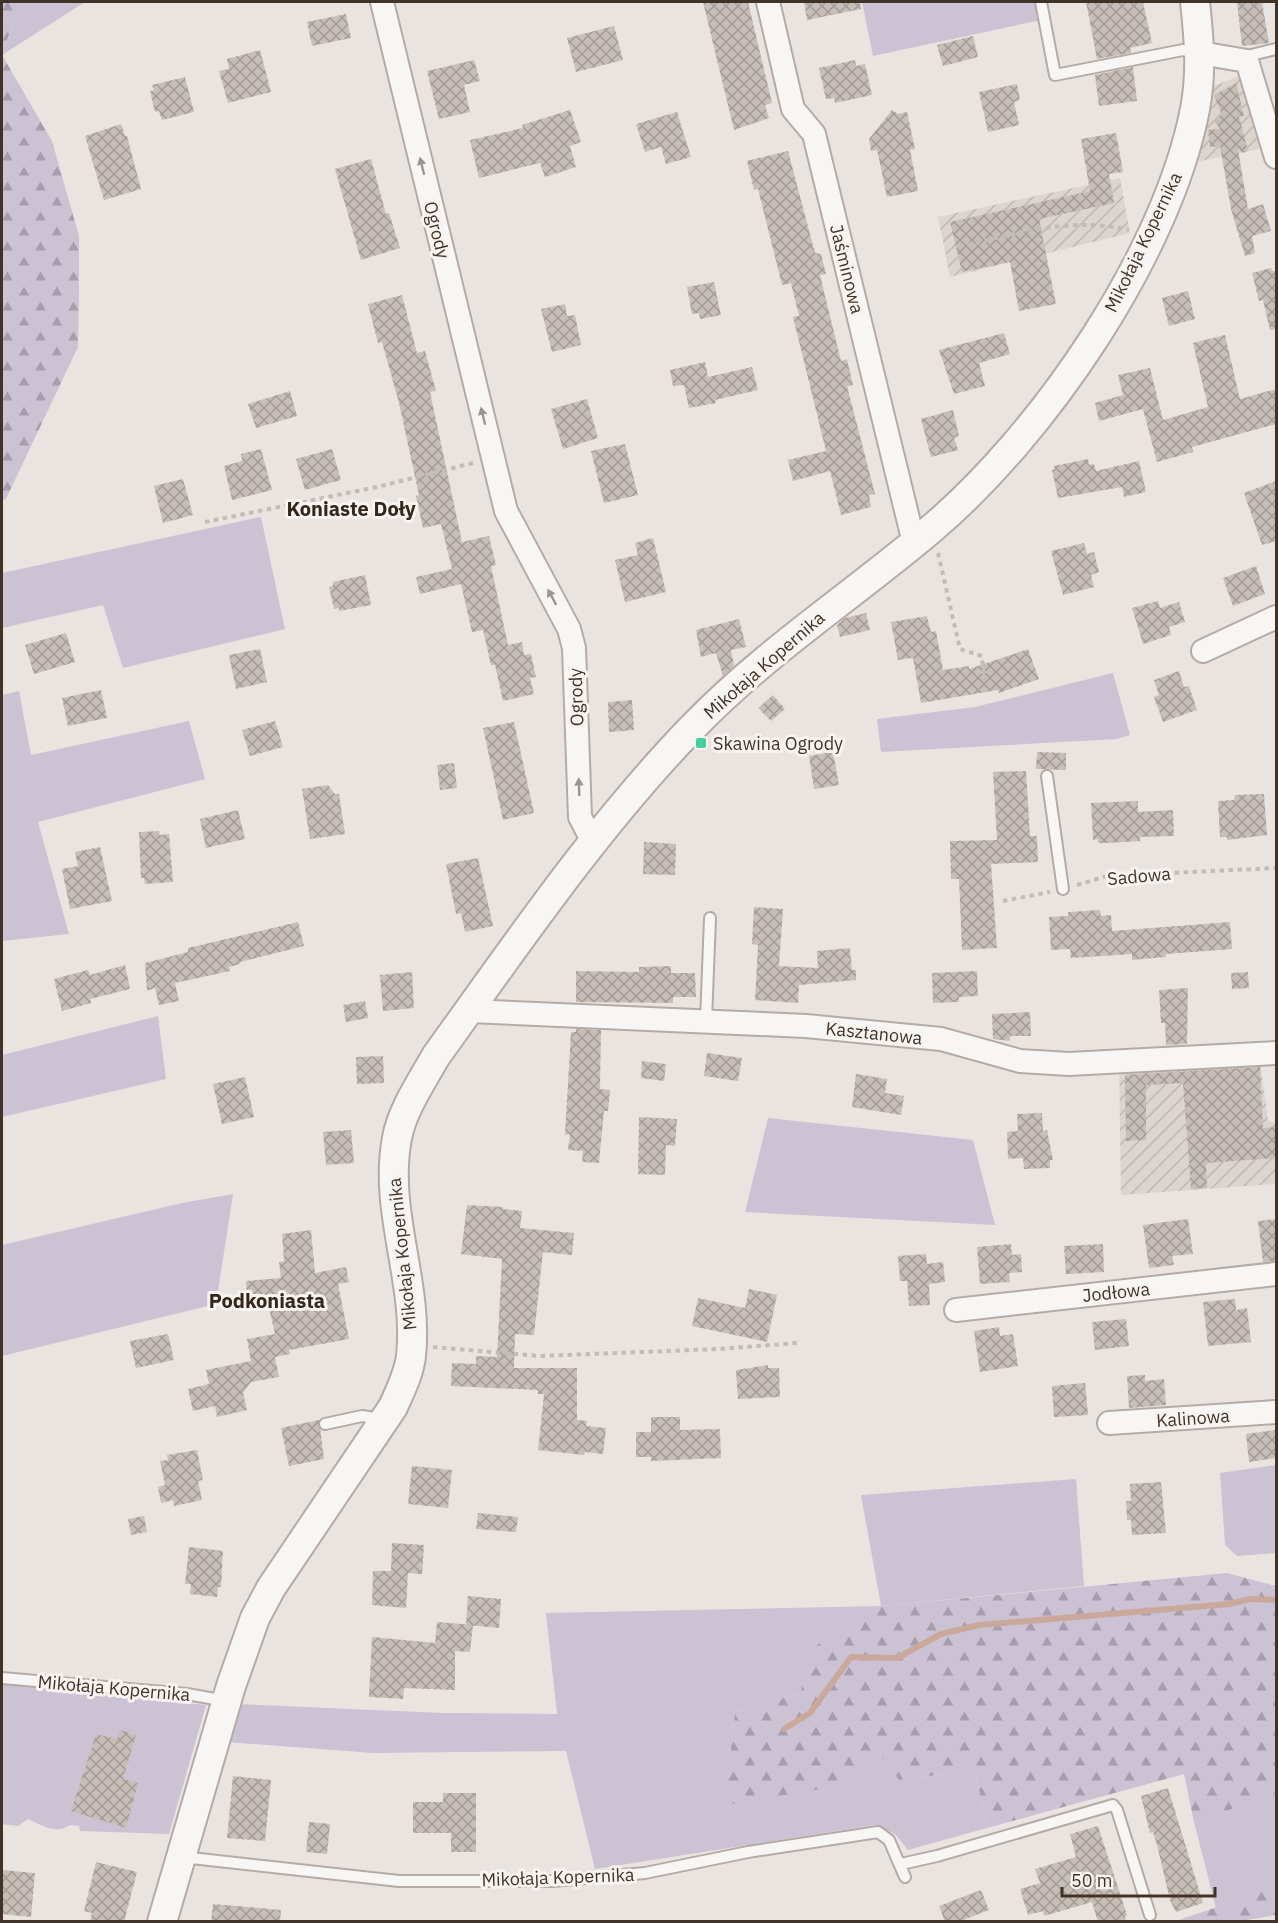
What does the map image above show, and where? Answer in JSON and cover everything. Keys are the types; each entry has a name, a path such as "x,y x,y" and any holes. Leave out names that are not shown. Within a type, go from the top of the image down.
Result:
{"street":[{"name":"Ogrody","path":"382,2 506,511 568,629 574,648 580,817 593,842"},
{"name":"Jaśminowa","path":"768,2 793,110 814,134 923,536"},
{"name":"Mikołaja Kopernika","path":"162,1922 227,1701 255,1618 270,1588 385,1420 406,1379 411,1345 410,1299 393,1180 397,1137 412,1100 436,1056 624,801 726,693 923,536 986,477 1040,415 1080,359 1124,289 1176,179 1195,109 1200,53 1195,2"},
{"path":"1200,53 1247,61 1276,153"},
{"path":"1203,651 1276,617"},
{"name":"Kasztanowa","path":"468,1011 806,1026 941,1039 1020,1061 1069,1064 1276,1053"},
{"name":"Jodłowa","path":"956,1310 1276,1275"},
{"name":"Kalinowa","path":"1109,1423 1276,1412"}],"lane":[{"path":"1041,2 1055,75 1183,50 1200,53"},
{"path":"1233,58 1276,50"},
{"path":"1047,777 1063,889"},
{"path":"706,1021 710,918"},
{"path":"325,1424 362,1416 385,1420"},
{"name":"Mikołaja Kopernika","path":"2,1678 187,1694 227,1701"},
{"path":"901,1864 937,1856 1113,1805 1117,1810 1150,1916"},
{"name":"Mikołaja Kopernika","path":"182,1857 399,1881 553,1881 645,1873 748,1852 878,1832 889,1840 905,1877"}],"path":[{"path":"967,245 1034,229 1080,223 1114,226 1150,236"},
{"path":"205,522 377,487 493,458"},
{"path":"923,536 960,648 982,656 984,681"},
{"name":"Sadowa","path":"1003,901 1063,889 1107,876 1276,868"},
{"name":"Mikołaja Kopernika","path":"411,1345 540,1356 719,1349 797,1342"}],"shaded area":[{"path":"1239,76 1263,148 1196,162 1209,88"},
{"path":"1120,178 1130,233 950,277 938,217"},
{"path":"1260,1060 1268,1121 1276,1123 1276,1184 1121,1195 1119,1064"}],"green space":[{"path":"2,2 20,2 2,55"},
{"path":"20,2 85,2 2,55"},
{"path":"862,2 1037,2 1041,20 873,56"},
{"path":"2,55 52,141 79,236 79,294 78,347 6,499 2,500"},
{"path":"261,517 285,629 123,668 103,605 2,628 2,573"},
{"path":"1113,673 1130,735 1117,739 881,752 877,719 975,707"},
{"path":"19,691 31,755 189,721 205,779 38,822 69,934 2,941 2,695"},
{"path":"158,1016 166,1079 2,1117 2,1055"},
{"path":"768,1118 973,1140 995,1225 745,1212"},
{"path":"233,1194 216,1304 2,1356 2,1245 182,1203"},
{"path":"1276,1465 1276,1553 1237,1556 1225,1545 1220,1473"},
{"path":"1076,1479 1084,1586 882,1606 801,1693 735,1712 726,1805 873,1746 899,1780 975,1770 987,1828 908,1850 895,1834 875,1825 595,1869 566,1751 373,1753 226,1742 238,1704 442,1713 557,1714 546,1613 881,1606 861,1495"},
{"path":"1227,1573 1276,1586 1276,1794 1194,1822 1184,1774 987,1828 975,1770 899,1780 873,1746 851,1784 725,1805 735,1712 801,1693 807,1651 882,1606"},
{"path":"2,1683 206,1705 169,1834 80,1831 79,1826 70,1825 54,1829 28,1819 18,1826 2,1824"},
{"path":"1276,1794 1276,1887 1216,1908 1194,1822"},
{"path":"1276,1887 1276,1915 1241,1921 1176,1921"}],"building":[{"path":"703,2 748,2 772,103 765,105 769,118 734,130"},
{"path":"804,2 860,2 861,9 807,20"},
{"path":"1086,2 1143,2 1152,43 1130,48 1131,53 1097,59"},
{"path":"1237,2 1262,2 1269,43 1242,46"},
{"path":"346,14 351,38 312,46 307,22"},
{"path":"614,26 623,60 576,72 567,38"},
{"path":"973,36 978,57 943,66 937,45"},
{"path":"260,50 271,92 228,103 219,71 229,69 227,59"},
{"path":"474,60 480,81 464,85 470,112 439,119 427,71"},
{"path":"855,60 856,66 865,64 872,95 835,103 834,98 826,99 819,68"},
{"path":"1133,67 1137,101 1099,106 1095,75"},
{"path":"185,77 194,112 162,120 159,111 155,112 150,91 154,90 152,85"},
{"path":"1236,83 1244,116 1239,116 1248,151 1243,153 1238,149 1248,209 1263,204 1271,231 1252,236 1255,253 1245,256 1231,209 1220,146 1210,147 1208,130 1220,129 1214,120 1222,115 1214,95"},
{"path":"1017,84 1020,100 1014,102 1019,125 988,132 979,92"},
{"path":"570,110 581,142 570,146 576,167 545,177 540,163 479,178 470,140 523,128 522,125"},
{"path":"892,110 898,114 907,112 915,149 910,150 918,191 887,197 877,150 871,151 869,139"},
{"path":"677,112 691,157 666,164 661,147 645,152 636,124"},
{"path":"121,124 127,136 141,189 104,200 85,136"},
{"path":"1116,133 1123,172 1109,174 1114,203 1039,219 1056,304 1019,311 1010,262 962,272 950,222 1090,191 1081,139"},
{"path":"788,151 815,253 821,254 826,274 820,275 841,361 847,359 853,385 847,386 875,494 869,495 871,507 841,515 830,471 793,481 788,460 826,451 793,317 799,316 791,283 782,285 758,189 754,190 747,161"},
{"path":"371,159 386,214 389,213 400,248 361,260 335,169"},
{"path":"1271,268 1272,271 1276,270 1276,329 1270,330 1263,300 1259,301 1252,273"},
{"path":"714,282 721,315 700,319 699,313 692,314 687,287"},
{"path":"1188,291 1195,319 1169,326 1162,298"},
{"path":"402,295 417,353 425,351 436,391 430,392 462,542 489,536 496,565 491,566 508,645 522,642 524,655 531,654 536,677 530,678 534,694 503,701 495,665 491,665 483,630 472,632 461,584 420,594 416,577 452,569 441,524 423,528 416,496 419,495 399,403 382,342 378,343 368,304"},
{"path":"565,304 567,316 575,315 581,345 552,352 541,309"},
{"path":"1004,333 1010,354 979,363 985,386 954,394 939,350"},
{"path":"1225,335 1240,399 1276,389 1276,424 1192,447 1193,452 1157,462 1143,409 1099,421 1095,403 1123,395 1118,375 1150,368 1163,420 1208,407 1193,343"},
{"path":"705,362 708,377 752,367 758,390 715,400 716,403 689,408 684,385 673,386 670,370"},
{"path":"290,391 297,416 256,428 248,404"},
{"path":"587,399 598,438 563,449 551,409"},
{"path":"953,410 959,436 954,438 958,450 931,457 921,419"},
{"path":"625,444 638,495 604,503 591,451"},
{"path":"261,449 272,490 232,500 224,466 242,461 241,454"},
{"path":"332,449 341,480 305,490 296,459"},
{"path":"1088,459 1089,465 1094,464 1096,471 1139,461 1146,492 1124,497 1122,487 1058,498 1052,470 1055,469 1054,466"},
{"path":"183,479 193,515 163,523 154,486"},
{"path":"1276,481 1276,541 1262,545 1244,493"},
{"path":"653,538 666,592 625,602 615,560 638,555 635,543"},
{"path":"1084,543 1087,554 1094,552 1099,572 1091,575 1094,587 1063,595 1051,551"},
{"path":"1256,566 1265,594 1233,606 1223,578"},
{"path":"365,575 371,605 339,611 339,608 334,609 329,587 333,586 333,582"},
{"path":"1158,601 1160,608 1179,602 1185,622 1169,627 1171,635 1143,644 1132,608"},
{"path":"866,613 870,630 840,637 837,625 845,618"},
{"path":"927,616 931,632 936,631 943,670 969,666 969,669 1028,649 1039,679 999,693 998,690 921,703 913,658 898,660 891,622"},
{"path":"739,619 746,647 731,650 734,666 723,676 716,653 701,657 696,630"},
{"path":"66,633 75,662 34,674 25,645"},
{"path":"260,649 267,682 236,689 229,655"},
{"path":"1179,671 1184,687 1189,686 1197,710 1163,722 1154,697 1159,695 1154,680"},
{"path":"101,690 107,718 68,726 62,698"},
{"path":"773,695 785,709 771,721 758,708"},
{"path":"632,700 634,730 609,732 608,702"},
{"path":"275,721 283,747 250,756 242,730"},
{"path":"514,722 534,813 503,820 483,728"},
{"path":"833,752 839,785 814,789 809,756"},
{"path":"1037,752 1066,753 1066,770 1036,769"},
{"path":"454,763 457,788 440,790 437,765"},
{"path":"1026,771 1030,836 1037,836 1038,862 991,864 997,948 962,950 959,879 951,879 950,841 997,840 993,772"},
{"path":"328,785 335,794 339,794 345,834 310,839 302,789"},
{"path":"1264,794 1267,835 1227,840 1227,837 1220,837 1218,801 1234,800 1235,795"},
{"path":"1138,801 1138,812 1173,810 1174,836 1140,837 1140,841 1108,843 1098,843 1098,839 1093,840 1091,803"},
{"path":"238,810 245,839 206,848 200,819"},
{"path":"159,831 160,835 169,834 173,882 145,884 144,878 141,878 139,832"},
{"path":"644,842 676,844 675,875 643,874"},
{"path":"100,847 112,901 70,909 62,869 78,866 75,852"},
{"path":"478,858 493,926 465,932 461,913 456,914 446,864"},
{"path":"754,907 783,909 779,966 818,968 817,951 850,948 852,970 856,970 856,980 799,985 798,1003 755,1000 758,945 752,944"},
{"path":"1100,910 1101,916 1111,915 1112,931 1230,922 1232,949 1166,954 1166,957 1132,960 1132,954 1071,958 1070,949 1051,950 1049,917 1068,916 1068,912"},
{"path":"298,922 304,946 240,962 240,964 229,967 230,971 175,983 179,1001 159,1005 155,988 147,991 145,963 188,952 188,948"},
{"path":"125,965 130,989 90,999 91,1003 62,1011 54,979 88,970 90,975"},
{"path":"671,966 671,973 695,973 696,997 673,997 673,1003 576,1002 576,971 639,972 639,967"},
{"path":"977,971 978,996 959,997 959,1002 933,1003 932,973"},
{"path":"412,972 414,1008 383,1011 380,975"},
{"path":"1248,972 1249,988 1232,989 1231,973"},
{"path":"1188,988 1187,1044 1166,1045 1165,1023 1161,1023 1159,990"},
{"path":"365,1001 368,1018 346,1022 343,1005"},
{"path":"1030,1012 1031,1036 1010,1036 1010,1041 993,1039 992,1014"},
{"path":"576,1029 601,1030 600,1089 610,1090 608,1111 604,1111 599,1163 582,1162 583,1151 568,1150 570,1134 565,1135 571,1032 576,1032"},
{"path":"707,1053 742,1058 738,1081 704,1076"},
{"path":"383,1056 384,1083 357,1084 356,1057"},
{"path":"642,1061 666,1064 664,1081 641,1078"},
{"path":"1260,1067 1263,1128 1276,1127 1276,1158 1206,1163 1207,1188 1191,1189 1183,1083 1146,1085 1146,1140 1126,1141 1125,1075"},
{"path":"856,1074 887,1079 885,1093 904,1096 901,1115 852,1107"},
{"path":"245,1077 254,1117 222,1124 213,1084"},
{"path":"1042,1113 1043,1131 1047,1130 1053,1160 1050,1160 1050,1168 1024,1169 1023,1158 1008,1159 1007,1132 1018,1131 1017,1114"},
{"path":"639,1117 677,1119 675,1146 666,1145 665,1175 638,1174"},
{"path":"351,1130 354,1163 326,1165 323,1132"},
{"path":"467,1205 503,1207 503,1209 522,1211 520,1228 574,1233 572,1255 543,1252 534,1335 515,1334 514,1368 577,1368 577,1420 587,1421 586,1426 606,1428 603,1454 585,1452 584,1455 538,1450 544,1394 538,1394 538,1390 451,1386 452,1363 476,1364 476,1356 497,1357 502,1259 461,1254"},
{"path":"1188,1219 1193,1254 1172,1256 1174,1265 1149,1268 1143,1225"},
{"path":"1276,1219 1276,1261 1263,1262 1258,1221"},
{"path":"311,1230 315,1273 346,1267 349,1282 338,1284 349,1339 289,1350 290,1354 275,1357 279,1377 251,1382 243,1393 247,1410 217,1417 215,1406 193,1411 188,1389 209,1384 206,1370 251,1361 247,1339 275,1334 266,1295 247,1297 246,1281 281,1278 279,1262 284,1261 282,1234"},
{"path":"1011,1244 1012,1255 1021,1254 1022,1272 1009,1273 1010,1282 980,1284 977,1247"},
{"path":"1103,1244 1104,1272 1066,1274 1064,1246"},
{"path":"926,1254 927,1264 943,1262 945,1282 929,1284 930,1305 909,1306 907,1281 900,1281 898,1256"},
{"path":"749,1289 777,1295 767,1342 692,1326 698,1298 745,1308"},
{"path":"1235,1299 1236,1310 1247,1308 1251,1342 1208,1346 1203,1302"},
{"path":"1126,1319 1129,1346 1095,1350 1092,1322"},
{"path":"999,1327 1000,1336 1013,1334 1018,1366 980,1372 974,1331"},
{"path":"168,1334 174,1360 136,1368 130,1341"},
{"path":"768,1365 768,1368 779,1368 780,1397 738,1399 736,1370"},
{"path":"1145,1375 1145,1381 1164,1379 1166,1405 1129,1408 1127,1376"},
{"path":"1085,1383 1088,1415 1054,1417 1052,1386"},
{"path":"651,1417 680,1417 680,1430 720,1429 721,1458 651,1461 651,1457 636,1457 636,1432 651,1432"},
{"path":"319,1420 324,1459 289,1466 281,1428"},
{"path":"1276,1430 1276,1458 1249,1462 1246,1434"},
{"path":"197,1450 203,1480 198,1481 202,1500 174,1506 173,1500 161,1503 158,1487 165,1485 160,1461 168,1460 167,1455"},
{"path":"412,1466 452,1470 448,1508 408,1504"},
{"path":"1161,1482 1166,1533 1132,1535 1131,1520 1127,1520 1126,1501 1131,1501 1130,1484"},
{"path":"478,1513 518,1517 516,1532 476,1529"},
{"path":"144,1516 147,1532 131,1535 128,1519"},
{"path":"392,1543 424,1545 422,1574 408,1573 406,1608 372,1605 373,1571 391,1571"},
{"path":"189,1547 223,1551 221,1587 218,1587 217,1597 190,1594 191,1584 185,1584"},
{"path":"468,1596 501,1599 499,1628 466,1625"},
{"path":"437,1622 473,1625 470,1652 455,1651 455,1690 404,1688 403,1699 369,1697 372,1637 435,1643"},
{"path":"120,1730 136,1735 123,1779 138,1783 126,1828 71,1811 96,1734 117,1739"},
{"path":"233,1776 271,1780 265,1841 227,1838"},
{"path":"1168,1788 1203,1903 1176,1912 1170,1900 1157,1845 1153,1832 1150,1833 1141,1796"},
{"path":"443,1793 476,1793 476,1852 451,1852 451,1833 413,1833 413,1802 443,1802"},
{"path":"309,1822 330,1824 327,1854 306,1852"},
{"path":"1098,1826 1127,1915 1125,1916 1126,1922 1098,1922 1092,1902 1044,1916 1043,1911 1028,1915 1020,1889 1040,1883 1035,1869 1076,1857 1070,1834"},
{"path":"96,1862 137,1872 124,1922 90,1922 92,1913 84,1911"},
{"path":"2,1870 35,1873 31,1917 2,1914"},
{"path":"981,1890 989,1910 958,1922 945,1922 939,1906"},
{"path":"213,1904 281,1910 280,1922 211,1922"}],"waterway":[{"path":"784,1729 810,1713 851,1657 897,1658 941,1634 979,1625 1229,1604 1251,1599 1276,1600"}],"place":[{"name":"Skawina Ogrody","path":"701,743"}],"district":[{"name":"Koniaste Doły","path":"351,508"},
{"name":"Podkoniasta","path":"267,1300"}]}
